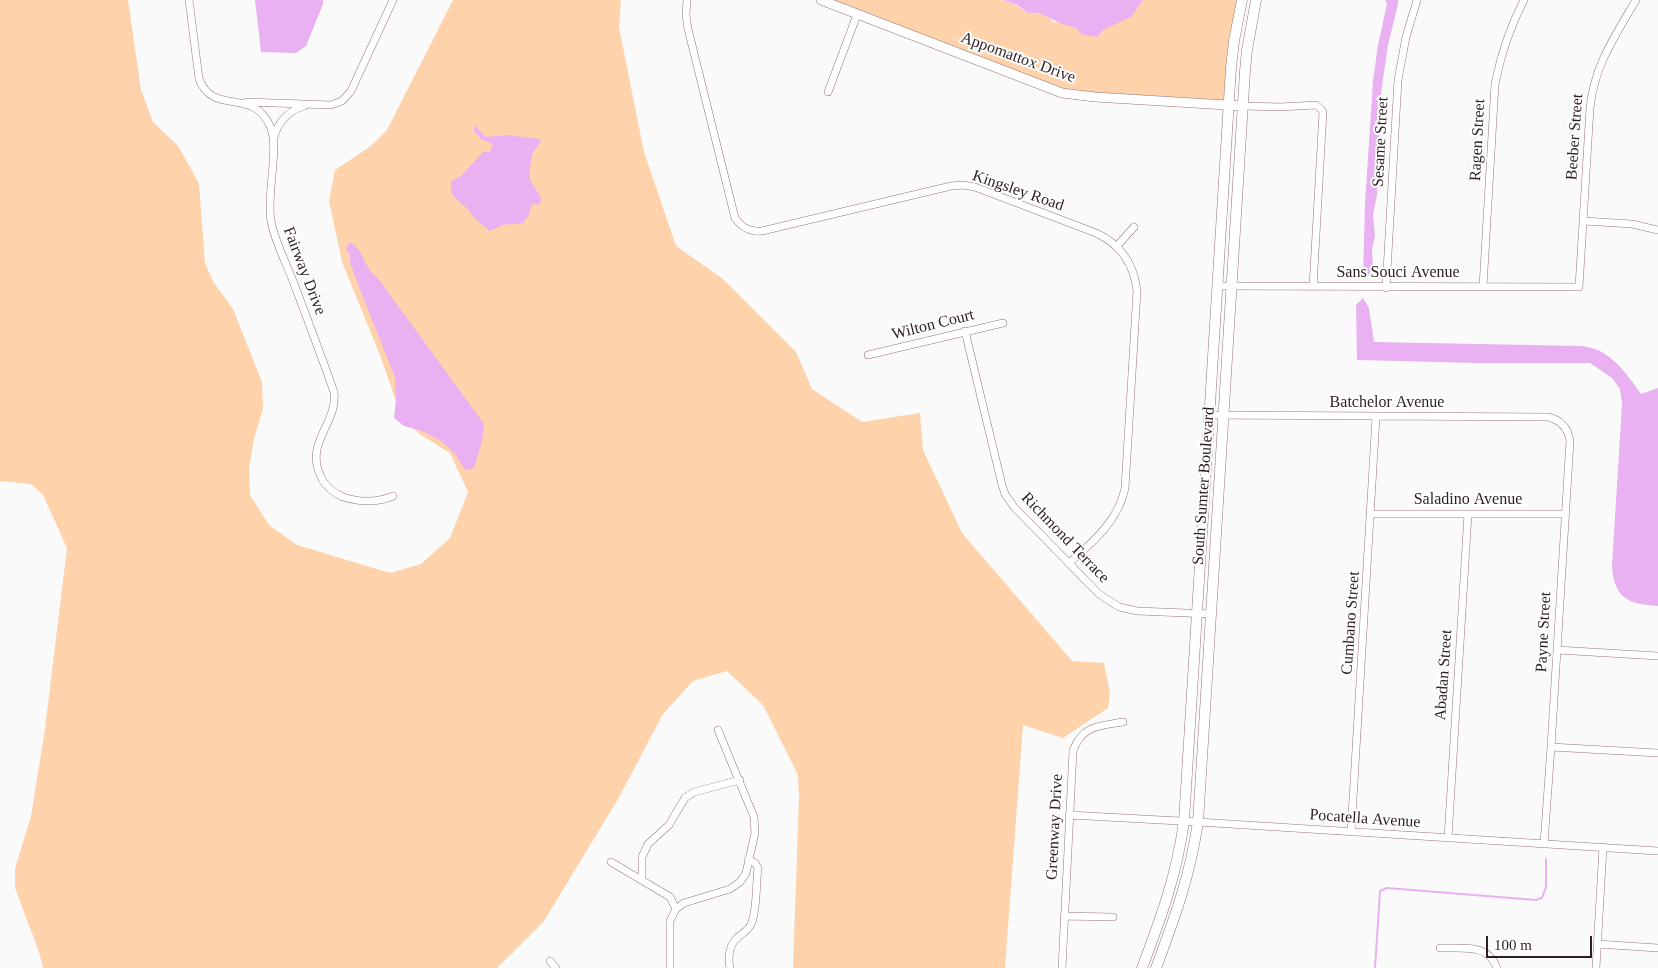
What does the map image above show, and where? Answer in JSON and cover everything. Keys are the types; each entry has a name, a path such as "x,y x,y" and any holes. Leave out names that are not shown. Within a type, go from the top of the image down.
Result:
{"main road":[{"name":"South Sumter Boulevard","path":"1142,968 1170,891 1178,859 1184,821 1232,54 1242,0"},
{"name":"South Sumter Boulevard","path":"1156,968 1183,893 1194,850 1198,822 1243,106 1247,50 1256,0"}],"street":[{"name":"Fairway Drive","path":"189,0 202,87 217,99 247,104 260,112 271,128 273,141 271,222 335,398 332,413 316,450 318,470 327,486 343,496 356,500 370,501 393,496"},
{"path":"235,101 337,104 348,96 393,0"},
{"name":"Kingsley Road","path":"687,0 686,16 688,29 735,218 743,227 755,232 762,231 951,186 963,185 975,187 1096,233 1117,246 1126,258 1132,270 1137,291 1126,488 1121,505 1112,520 1069,562"},
{"name":"Appomattox Drive","path":"821,0 1062,93 1094,97 1243,106"},
{"name":"Sesame Street","path":"1386,288 1398,80 1406,37 1417,0"},
{"name":"Ragen Street","path":"1483,287 1495,84 1507,38 1524,0"},
{"name":"Beeber Street","path":"1579,287 1593,84 1604,55 1636,0"},
{"path":"828,92 857,15"},
{"path":"273,141 278,126 290,112 299,107 314,104"},
{"path":"1243,106 1280,107 1316,105 1323,112 1313,287"},
{"path":"1584,221 1632,224 1658,230"},
{"path":"1117,246 1134,227"},
{"name":"Sans Souci Avenue","path":"1217,286 1386,288 1579,287"},
{"name":"Wilton Court","path":"868,355 1004,323"},
{"name":"Richmond Terrace","path":"965,331 1005,494 1014,507 1100,594 1120,607 1137,611 1211,614"},
{"name":"Batchelor Avenue","path":"1209,415 1548,417 1554,418 1563,424"},
{"name":"Cumbano Street","path":"1351,832 1376,417"},
{"name":"Payne Street","path":"1544,844 1570,441 1563,424"},
{"name":"Saladino Avenue","path":"1371,514 1565,514"},
{"name":"Abadan Street","path":"1448,838 1468,514"},
{"path":"1557,650 1658,656"},
{"name":"Greenway Drive","path":"1062,968 1073,754 1082,734 1093,727 1124,722"},
{"path":"670,968 670,921 676,909 684,903 736,886 744,876 754,833 754,817 718,730"},
{"path":"1551,747 1658,753"},
{"path":"642,880 642,857 648,844 669,825 685,798 694,792 740,780"},
{"name":"Pocatella Avenue","path":"1070,815 1658,850"},
{"path":"1596,968 1603,847"},
{"path":"730,968 729,953 732,945 750,927 753,918 758,868 755,863 748,860"},
{"path":"611,862 670,897 676,909"},
{"path":"1064,916 1113,917"},
{"path":"1597,944 1658,948"},
{"path":"1440,948 1484,951 1493,958 1497,968"},
{"path":"550,960 556,968"}],"shaded area":[{"path":"0,0 128,0 141,90 153,122 179,147 199,184 205,263 214,283 233,309 262,382 263,408 254,439 249,468 250,495 269,525 297,545 390,573 421,564 450,538 468,492 450,453 421,435 402,418 380,355 342,262 329,201 335,170 371,146 387,130 453,0 621,0 619,27 644,152 676,246 723,279 796,352 812,389 862,422 920,413 923,450 962,533 1072,661 1104,663 1110,693 1108,708 1063,738 1023,725 1005,968 793,968 799,797 798,775 763,705 727,671 693,681 663,714 618,799 544,921 497,968 43,968 39,952 15,888 15,869 31,816 45,729 67,548 43,495 31,484 0,481"},
{"path":"255,0 323,0 306,46 296,53 261,52"},
{"path":"832,0 1002,0 1012,3 1027,12 1046,12 1053,22 1074,24 1142,0 1238,0 1225,101 1095,93 1063,89"},
{"path":"1003,0 1143,0 1131,17 1103,30 1097,37 1083,35 1076,28 1062,24 1039,13 1028,13 1017,5"},
{"path":"1385,0 1398,0 1398,4 1388,45 1381,93 1377,195 1373,215 1375,236 1372,249 1373,267 1369,275 1363,276 1365,203 1373,81 1378,45 1387,4"},
{"path":"474,125 486,137 507,135 540,139 541,142 533,152 530,180 541,198 540,204 534,203 531,206 529,215 523,223 502,225 490,231 471,215 470,211 455,198 451,191 451,181 461,176 483,152 490,152 493,144 481,139 474,131"},
{"path":"350,242 359,250 369,269 377,277 484,424 482,441 474,468 465,470 455,454 440,440 424,432 404,426 394,418 396,399 395,377 350,262 350,255 346,249"},
{"path":"1363,298 1369,308 1374,342 1581,346 1598,350 1612,359 1641,394 1658,388 1658,606 1631,601 1620,592 1613,577 1612,566 1622,404 1620,389 1612,378 1590,363 1357,360 1356,305"}],"waterway":[{"path":"1375,968 1380,891 1387,888 1536,900 1542,898 1546,887 1546,859"}]}
